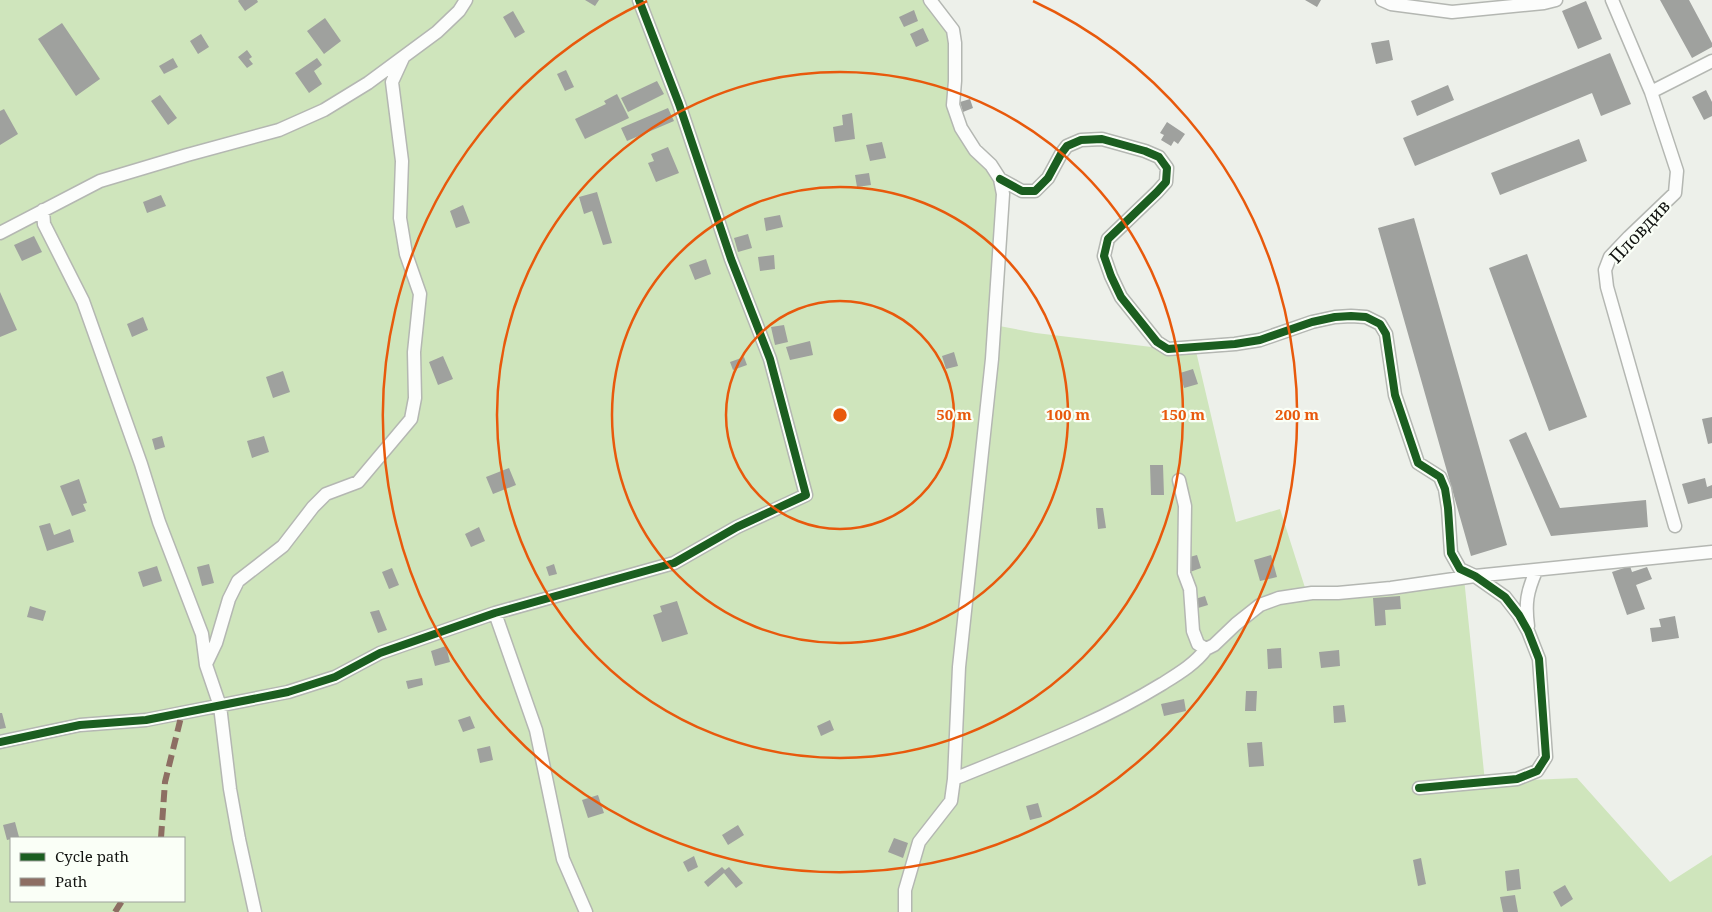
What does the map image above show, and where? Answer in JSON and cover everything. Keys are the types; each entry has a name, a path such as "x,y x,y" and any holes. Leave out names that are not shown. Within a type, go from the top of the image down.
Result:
{"street":[{"path":"0,233 100,182 187,155 279,130 324,110 368,84 437,32 459,11 466,0"},
{"path":"0,742 80,725 146,720 288,692 335,677 380,653 495,613 674,563 738,527 806,495 770,359 731,259 679,104 639,0"},
{"path":"905,912 905,890 919,842 950,801 954,779 959,667 992,359 1003,194 1000,179 991,165 975,150 961,128 953,105 955,52 952,30 930,0"},
{"path":"1382,0 1391,4 1452,12 1544,3 1556,0"},
{"name":"Пловдив","path":"1612,0 1651,92 1677,171 1675,193 1610,257 1605,270 1607,287 1675,526"},
{"path":"206,665 216,643 229,599 238,581 283,546 326,494 358,482 411,419 415,398 414,352 420,294 406,254 400,218 402,161 392,82 403,58"},
{"path":"1651,92 1712,61"},
{"path":"1000,179 1022,191 1035,191 1048,178 1067,146 1080,140 1102,139 1159,156 1167,168 1166,182 1108,239 1104,256 1110,276 1121,297 1157,342 1168,349 1235,344 1260,340 1312,322 1335,317 1351,316 1366,318 1380,324 1386,334 1395,395 1418,463 1440,477 1444,489 1448,508 1451,553 1460,569 1475,576 1506,597 1528,631 1538,659 1546,757 1537,771 1517,779 1419,788"},
{"path":"43,210 44,224 83,301 159,522 202,634 206,665 220,706 230,789 255,912"},
{"path":"1179,480 1185,506 1184,573 1190,589 1193,631 1198,644 1206,648"},
{"path":"954,779 1066,733 1138,699 1200,658 1206,648 1214,645 1260,605 1279,598 1312,593 1338,593 1391,588 1475,576 1712,552"},
{"path":"1528,631 1526,606 1528,589 1536,571"},
{"path":"495,613 536,730 563,859 586,912"}],"green space":[{"path":"0,0 930,0 953,30 953,105 1000,179 994,325 1036,333 1168,349 1195,347 1236,522 1280,509 1307,594 1464,578 1485,782 1577,778 1670,882 1712,855 1712,912 0,912"}],"building":[{"path":"239,0 257,0 258,2 245,11"},
{"path":"585,0 599,0 595,6"},
{"path":"1305,0 1321,0 1317,7"},
{"path":"1660,0 1689,0 1712,43 1712,47 1692,58"},
{"path":"1586,1 1602,39 1578,49 1562,11"},
{"path":"914,10 918,21 904,27 899,17"},
{"path":"513,11 525,32 515,38 503,17"},
{"path":"325,18 341,41 324,54 307,31"},
{"path":"62,23 100,79 76,96 38,39"},
{"path":"923,28 929,41 916,47 910,34"},
{"path":"201,34 209,47 198,54 190,41"},
{"path":"1389,40 1393,60 1376,64 1371,43"},
{"path":"247,50 252,57 249,59 253,64 247,68 238,57"},
{"path":"1610,53 1631,104 1601,116 1592,93 1415,166 1403,138"},
{"path":"173,58 178,67 164,74 159,66"},
{"path":"317,58 322,65 314,71 322,84 309,93 295,73"},
{"path":"566,70 574,87 565,91 557,74"},
{"path":"657,81 664,94 628,112 621,98"},
{"path":"1448,85 1454,100 1417,116 1411,101"},
{"path":"1706,90 1712,102 1712,116 1704,120 1692,97"},
{"path":"617,94 629,118 585,139 575,119 606,104 604,101"},
{"path":"160,95 177,118 168,125 151,101"},
{"path":"970,99 973,108 963,112 960,102"},
{"path":"668,108 674,121 627,141 621,128"},
{"path":"4,109 18,134 0,145 0,111"},
{"path":"852,113 855,139 835,142 833,127 843,125 842,115"},
{"path":"1167,122 1185,134 1178,144 1174,141 1171,146 1161,140 1164,135 1160,133"},
{"path":"1579,139 1587,161 1500,195 1491,173"},
{"path":"882,142 886,158 870,161 866,145"},
{"path":"668,147 679,173 656,182 648,163 654,161 651,154"},
{"path":"869,173 871,185 857,187 855,175"},
{"path":"597,192 612,243 603,245 592,211 584,214 579,197"},
{"path":"161,195 166,206 147,213 143,202"},
{"path":"463,205 470,223 456,228 450,211"},
{"path":"780,215 783,227 766,231 764,218"},
{"path":"1414,218 1507,545 1471,556 1378,228"},
{"path":"748,234 752,248 738,252 734,238"},
{"path":"34,236 42,252 22,261 14,245"},
{"path":"1527,254 1587,417 1549,431 1489,268"},
{"path":"774,255 775,269 760,271 758,257"},
{"path":"706,259 711,274 695,280 689,265"},
{"path":"0,292 17,330 0,337"},
{"path":"143,317 148,330 132,337 127,324"},
{"path":"784,325 788,342 775,345 771,327"},
{"path":"810,341 813,355 790,360 786,347"},
{"path":"954,352 958,366 946,369 942,356"},
{"path":"443,356 453,379 438,385 429,362"},
{"path":"744,357 747,365 733,370 730,362"},
{"path":"1193,369 1198,384 1184,388 1180,373"},
{"path":"283,371 290,392 273,398 266,377"},
{"path":"1712,417 1712,443 1708,444 1702,419"},
{"path":"1526,432 1560,508 1646,500 1648,527 1551,536 1509,440"},
{"path":"162,436 165,447 155,450 152,439"},
{"path":"264,436 269,452 252,458 247,441"},
{"path":"1150,465 1163,465 1164,495 1151,495"},
{"path":"509,468 516,485 493,494 486,477"},
{"path":"1705,478 1707,487 1712,485 1712,498 1688,504 1682,484"},
{"path":"79,479 87,503 83,504 86,511 72,516 60,486"},
{"path":"1096,508 1103,508 1106,528 1098,529"},
{"path":"50,523 54,535 70,529 74,542 47,551 39,526"},
{"path":"479,527 485,541 471,547 465,534"},
{"path":"1197,555 1201,568 1190,572 1186,558"},
{"path":"1271,555 1277,577 1260,581 1254,560"},
{"path":"209,564 214,583 202,586 197,567"},
{"path":"554,564 557,574 549,576 546,567"},
{"path":"157,566 162,581 143,587 138,572"},
{"path":"1630,566 1632,572 1647,567 1652,579 1636,585 1645,609 1627,615 1612,572"},
{"path":"392,568 399,585 389,589 382,572"},
{"path":"1205,596 1208,605 1198,608 1195,599"},
{"path":"1400,596 1401,609 1385,610 1386,625 1375,626 1373,598"},
{"path":"677,601 688,634 662,642 653,615 662,612 660,606"},
{"path":"30,606 46,611 43,621 27,617"},
{"path":"379,610 387,630 378,633 370,612"},
{"path":"1675,616 1679,638 1652,642 1650,628 1661,627 1659,619"},
{"path":"446,646 450,662 435,666 431,651"},
{"path":"1281,648 1282,668 1268,669 1267,649"},
{"path":"1339,650 1340,666 1321,668 1319,652"},
{"path":"422,678 423,685 408,689 406,681"},
{"path":"1246,691 1257,691 1256,711 1245,711"},
{"path":"1184,699 1186,711 1164,716 1161,704"},
{"path":"1344,705 1346,722 1334,723 1333,706"},
{"path":"0,713 2,713 6,728 0,729"},
{"path":"470,716 475,728 463,732 458,720"},
{"path":"830,720 834,730 821,736 817,726"},
{"path":"1262,742 1264,766 1249,767 1247,743"},
{"path":"490,746 493,760 480,763 477,749"},
{"path":"598,795 604,813 588,818 582,800"},
{"path":"1038,803 1042,817 1030,820 1026,806"},
{"path":"15,822 19,837 10,837 10,839 7,840 3,825"},
{"path":"738,825 744,835 728,845 722,835"},
{"path":"894,838 908,843 903,858 888,852"},
{"path":"694,856 698,867 688,872 683,862"},
{"path":"1421,858 1426,884 1418,886 1413,860"},
{"path":"722,867 725,870 729,867 743,883 736,888 724,873 708,887 704,882"},
{"path":"1519,869 1521,889 1507,891 1505,871"},
{"path":"1565,885 1573,899 1561,907 1553,892"},
{"path":"1515,895 1518,912 1503,912 1500,897"}],"marked path":[{"path":"161,837 165,782 182,713"},
{"path":"115,912 121,902"}],"cycle path":[{"path":"0,742 80,725 146,720 288,692 335,677 380,653 495,613 674,563 737,527 806,495 770,359 731,259 679,104 639,0"},
{"path":"1000,179 1022,191 1035,191 1048,178 1067,146 1081,140 1102,139 1145,151 1159,157 1167,168 1166,182 1108,239 1104,256 1121,297 1157,342 1168,349 1235,344 1260,340 1312,322 1335,317 1366,317 1380,324 1386,334 1395,395 1418,463 1440,477 1445,489 1451,553 1460,569 1475,576 1505,597 1519,615 1528,631 1539,659 1546,757 1537,771 1517,779 1419,788"}]}
